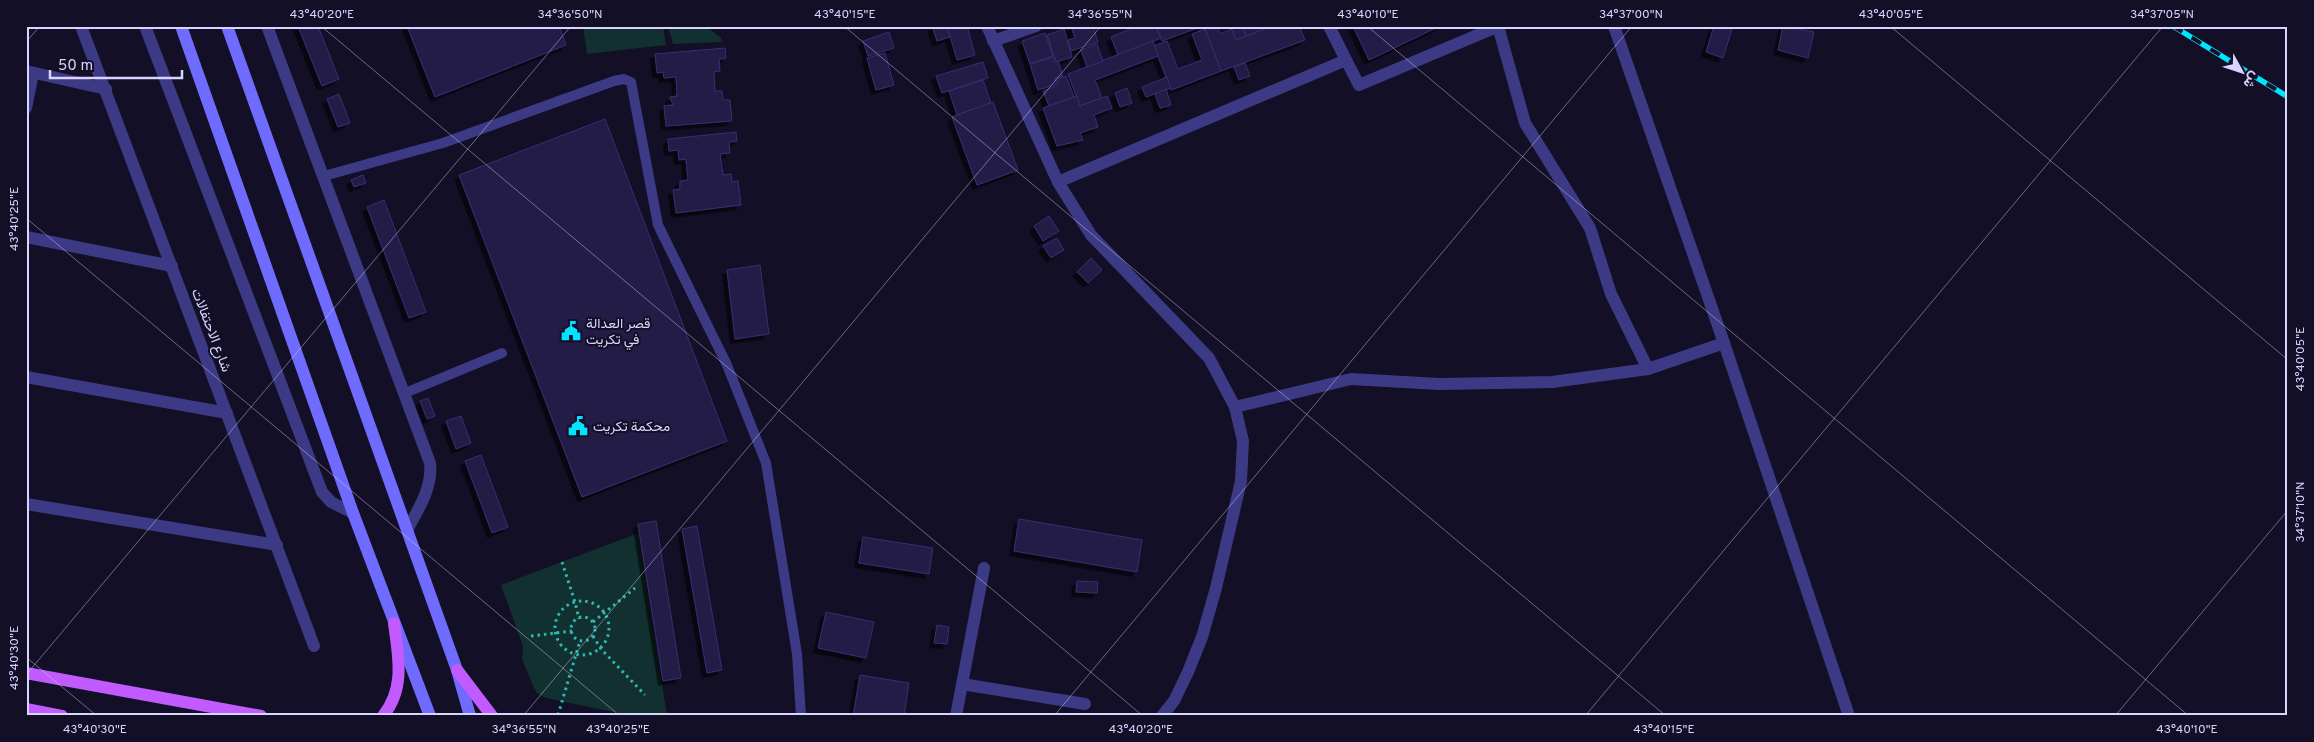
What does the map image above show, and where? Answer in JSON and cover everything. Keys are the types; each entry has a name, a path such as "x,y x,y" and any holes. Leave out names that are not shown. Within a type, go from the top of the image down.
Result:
{"main road":[{"path":"181,26 353,513 430,716"},
{"path":"227,26 457,670 470,716"},
{"path":"383,716 389,708 398,687 398,660 394,623"},
{"path":"457,670 492,716"},
{"path":"26,673 261,716"},
{"path":"26,709 62,716"}],"street":[{"name":"شارع الاحتفالات","path":"81,26 314,646"},
{"path":"145,26 322,492 331,502 353,513"},
{"path":"267,26 430,463 432,475 421,505 406,530"},
{"path":"987,26 1058,182 1091,234 1209,358 1235,407 1243,441 1241,481 1216,588 1202,637 1188,672 1174,701 1162,716"},
{"path":"993,42 1036,26"},
{"path":"1329,26 1359,85 1498,26 1525,123 1590,228 1611,294 1648,369"},
{"path":"1614,26 1850,716"},
{"path":"1058,182 1346,60"},
{"path":"26,108 30,72 106,89"},
{"path":"26,237 172,266"},
{"path":"1235,407 1352,379 1439,384 1552,382 1648,369 1724,343"},
{"path":"26,377 227,412"},
{"path":"26,504 277,545"},
{"path":"956,716 984,568"},
{"path":"962,684 1085,704"}],"lane":[{"path":"324,176 443,143 614,81 624,79 631,82 658,225 727,366 766,463 797,654 802,716"},
{"path":"404,393 502,353"}],"path":[{"path":"562,562 575,602 578,619"},
{"path":"593,622 604,611 635,588"},
{"path":"589,601 604,611 610,628 608,638 601,649 588,655 576,655 563,648 555,633 558,615 564,608 575,602 589,601"},
{"path":"586,618 593,622 595,629 593,636 586,641 580,641 576,638 572,632 573,624 578,619 586,618"},
{"path":"531,636 572,632"},
{"path":"593,636 601,649 645,695"},
{"path":"558,716 580,641"}],"green space":[{"path":"583,26 663,26 666,45 587,54"},
{"path":"668,26 706,26 721,38 722,42 673,44"},
{"path":"639,533 667,716 633,716 546,698 537,693 522,659 523,646 501,585"}],"building":[{"path":"298,26 318,26 339,79 322,86"},
{"path":"407,26 559,26 566,45 435,97"},
{"path":"932,26 947,26 950,37 937,41"},
{"path":"947,26 967,26 975,55 957,60"},
{"path":"1071,26 1093,26 1098,42 1071,51 1068,40 1075,38"},
{"path":"1137,26 1156,26 1161,38 1118,55 1111,37"},
{"path":"1156,26 1203,26 1162,41"},
{"path":"1217,26 1220,34 1232,29 1236,40 1272,26 1299,26 1305,40 1221,71 1205,29"},
{"path":"1230,26 1242,26 1246,36 1236,40"},
{"path":"1242,26 1272,26 1246,36"},
{"path":"1353,26 1440,26 1369,60"},
{"path":"1714,26 1733,26 1723,58 1706,52"},
{"path":"1783,26 1814,32 1808,58 1778,50"},
{"path":"1064,29 1072,57 1056,62 1047,35"},
{"path":"1205,29 1221,71 1171,90 1154,46 1167,41 1178,69 1202,60 1192,34"},
{"path":"889,32 894,48 868,56 863,41"},
{"path":"1045,33 1053,56 1030,64 1022,41"},
{"path":"1153,41 1158,56 1095,80 1102,98 1080,106 1068,74"},
{"path":"1097,44 1103,61 1087,67 1081,50"},
{"path":"725,48 726,58 719,59 720,71 714,72 715,91 722,91 723,100 730,100 732,121 666,126 664,106 673,105 670,97 677,96 676,77 664,78 663,72 657,73 655,54"},
{"path":"885,53 894,85 876,90 867,58"},
{"path":"1054,57 1056,62 1058,61 1063,76 1055,78 1057,84 1038,90 1030,64"},
{"path":"983,62 988,78 942,93 936,76"},
{"path":"1245,63 1250,76 1239,80 1234,67"},
{"path":"1066,76 1074,97 1049,106 1043,91 1059,85 1057,79"},
{"path":"1167,77 1171,88 1146,97 1142,87"},
{"path":"983,80 991,103 957,115 949,91"},
{"path":"1127,88 1132,103 1120,107 1115,93"},
{"path":"1166,89 1171,105 1160,108 1155,94"},
{"path":"339,94 350,123 338,127 327,99"},
{"path":"1077,96 1080,106 1107,96 1112,108 1094,115 1098,127 1080,133 1083,140 1057,146 1043,108"},
{"path":"993,102 1018,170 977,185 952,117"},
{"path":"605,119 727,441 582,497 459,175"},
{"path":"736,132 737,141 729,142 730,153 720,154 723,175 731,174 732,182 738,181 741,205 676,213 673,190 680,189 680,181 688,180 686,159 679,160 678,150 669,151 668,139"},
{"path":"363,175 366,183 354,187 351,180"},
{"path":"384,200 426,312 409,318 367,207"},
{"path":"1049,216 1059,231 1043,241 1034,226"},
{"path":"1057,238 1064,250 1051,258 1043,246"},
{"path":"1091,258 1102,270 1088,283 1077,272"},
{"path":"760,265 769,334 735,339 727,270"},
{"path":"428,398 435,416 427,419 420,401"},
{"path":"461,416 471,443 456,449 446,421"},
{"path":"481,455 508,527 492,533 465,461"},
{"path":"1019,519 1142,540 1137,572 1014,551"},
{"path":"656,521 681,678 663,681 638,524"},
{"path":"697,526 722,670 707,673 682,529"},
{"path":"863,537 933,548 929,574 859,563"},
{"path":"1077,581 1098,582 1097,593 1076,592"},
{"path":"826,612 874,622 866,658 818,648"},
{"path":"937,625 949,627 947,644 934,643"},
{"path":"860,675 909,683 904,716 853,716"}],"railway":[{"path":"2173,26 2288,97"}],"place":[{"name":"قصر العدالة في تكريت","path":"571,331"},
{"name":"محكمة تكريت","path":"578,426"}]}
